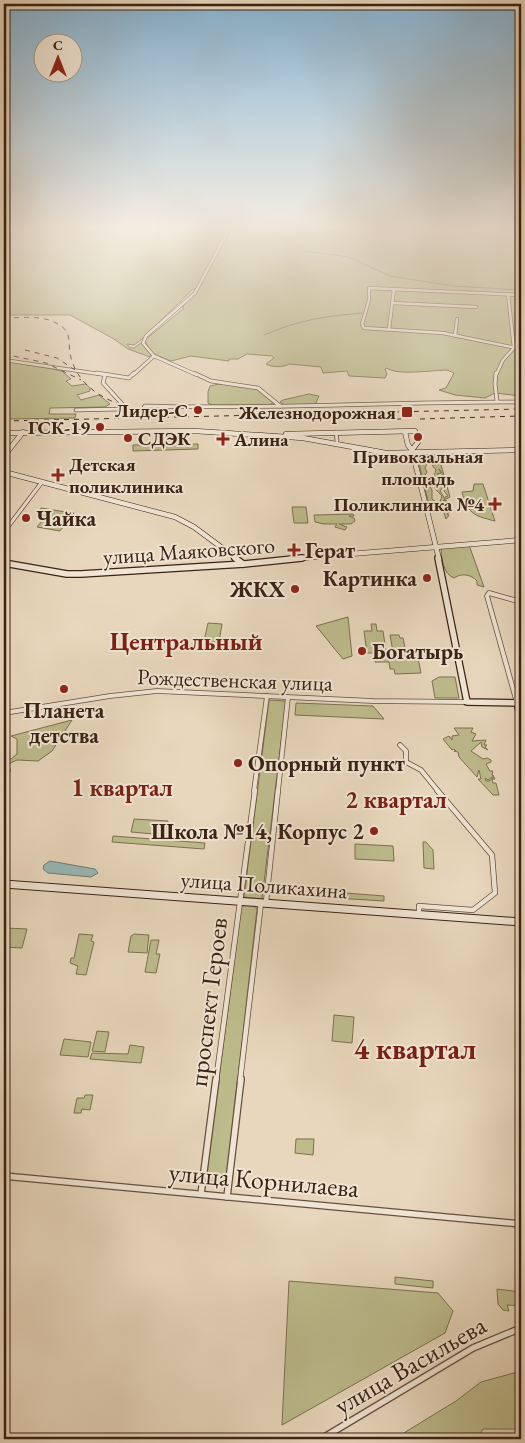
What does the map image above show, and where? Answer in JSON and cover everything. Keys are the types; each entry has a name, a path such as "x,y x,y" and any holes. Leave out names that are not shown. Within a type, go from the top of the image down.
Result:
{"street":[{"path":"194,294 142,341 154,356 214,382 241,384 258,388 280,406"},
{"path":"369,294 362,324 364,328 398,328 454,336 521,349"},
{"path":"389,329 393,294"},
{"path":"508,294 514,348"},
{"path":"392,303 476,307"},
{"path":"454,336 457,319"},
{"path":"496,401 494,387 498,366 502,359 514,348"},
{"path":"4,360 129,378 154,356"},
{"path":"76,410 120,409 125,406 103,383 105,375"},
{"path":"142,411 145,406 172,408 337,406 428,402 521,402"},
{"path":"4,432 195,431 284,435 337,441 380,450 413,452"},
{"path":"4,456 23,432"},
{"path":"284,435 336,432 415,432 418,442 413,452"},
{"path":"336,432 337,441"},
{"path":"405,432 408,445 413,452 436,546 468,702 519,703"},
{"path":"284,435 329,441 379,452 521,449"},
{"path":"408,445 416,445"},
{"path":"4,472 180,519 198,529 244,564"},
{"path":"4,532 42,482"},
{"name":"улица Маяковского","path":"4,563 76,574 244,564 521,540"},
{"path":"521,602 489,593 487,596 495,629 519,703 521,719"},
{"name":"Рождественская улица","path":"4,713 133,692 166,691 373,701 468,702"},
{"name":"проспект Героев","path":"202,1194 267,696"},
{"name":"проспект Героев","path":"227,1197 288,697"},
{"path":"400,745 406,751 406,762 421,770 492,854 495,893 473,910 419,906 419,913"},
{"path":"4,769 7,768 8,770 4,785"},
{"name":"улица Поликахина","path":"4,884 521,922"},
{"name":"улица Корнилаева","path":"4,1176 521,1224"},
{"name":"улица Васильева","path":"321,1439 473,1348 521,1328"}],"shaded area":[{"path":"4,294 188,294 142,339 134,345 127,344 130,348 134,348 141,343 151,355 150,357 128,349 114,339 70,315 4,315"},
{"path":"193,294 521,294 521,396 495,393 485,398 455,395 439,390 446,388 454,373 447,370 398,372 387,368 385,369 387,374 385,378 349,376 347,371 323,373 321,367 289,364 277,367 271,366 266,364 274,358 272,356 247,354 238,359 229,359 229,361 191,356 171,361 154,354 145,340 183,309 183,306"},
{"path":"4,361 62,371 71,379 66,381 72,386 86,384 90,388 90,391 77,395 81,400 99,395 110,404 105,407 50,408 49,414 76,414 75,418 4,419"},
{"path":"219,384 242,385 256,389 263,392 273,403 269,405 212,405 208,403 210,386"},
{"path":"309,394 319,396 315,405 285,405 280,402 283,400"},
{"path":"198,444 198,449 133,451 133,445"},
{"path":"417,456 427,463 425,468 427,472 424,477 432,490 432,499 437,503 429,505"},
{"path":"432,465 441,465 450,497 446,499 445,497 448,496 444,491 446,487 443,483 442,473 439,469 441,473 437,474 440,476 438,483 443,487 440,491 445,499 443,501 446,500 447,502 444,506 450,509 446,519 442,508 443,504 440,502 442,496 433,484 436,470"},
{"path":"474,484 483,484 495,521 477,515 466,505 462,492 473,491"},
{"path":"292,507 306,507 308,523 294,523"},
{"path":"41,508 74,513 60,531 37,527 46,516 37,514"},
{"path":"353,514 354,516 349,516 354,518 355,521 351,524 339,524 347,527 345,530 335,527 337,524 315,522 314,515"},
{"path":"469,545 484,587 477,585 475,579 466,575 454,578 450,576 444,566 441,550 443,548"},
{"path":"348,617 352,656 343,659 316,626"},
{"path":"208,623 222,624 219,642 204,641"},
{"path":"371,624 376,624 377,631 383,631 387,658 394,657 390,635 399,635 400,638 403,638 406,653 417,653 421,673 395,674 394,669 390,669 389,662 375,662 374,653 367,653 364,631 372,631"},
{"path":"439,677 455,677 459,698 435,698 432,681"},
{"path":"269,700 286,701 262,899 244,897"},
{"path":"296,703 373,706 384,719 295,715"},
{"path":"72,720 52,751 38,761 17,760 4,766 4,758 11,759 17,754 17,739 11,736"},
{"path":"454,728 473,728 471,732 476,734 472,741 486,740 484,745 487,745 485,747 488,750 482,747 481,742 471,751 483,759 491,760 491,762 486,764 490,771 493,771 492,775 494,776 488,780 485,778 486,781 489,781 494,777 495,779 492,779 493,783 496,783 499,795 493,795 478,779 481,779 479,770 477,777 459,757 458,752 454,751 456,751 454,749 452,750 443,739 449,736 452,740 452,736 459,735"},
{"path":"134,819 168,821 165,835 131,832"},
{"path":"113,836 205,843 204,849 112,842"},
{"path":"423,842 426,842 433,850 434,869 424,868"},
{"path":"355,844 393,846 394,861 355,859"},
{"path":"320,891 384,896 384,901 319,897"},
{"path":"246,904 255,906 257,909 226,1182 206,1180 241,908"},
{"path":"6,928 27,929 22,948 4,947"},
{"path":"79,934 93,935 91,941 94,942 86,975 76,974 78,966 70,963 71,958 74,958"},
{"path":"134,934 149,935 147,953 128,952 131,936"},
{"path":"151,940 159,940 156,954 160,954 156,973 145,972"},
{"path":"334,1015 354,1017 352,1043 332,1041"},
{"path":"97,1031 109,1032 105,1052 92,1051"},
{"path":"64,1039 91,1042 88,1057 60,1055"},
{"path":"130,1045 144,1047 141,1063 90,1059 92,1053 128,1054"},
{"path":"85,1095 93,1095 90,1110 82,1109 81,1113 74,1113 77,1098 84,1098"},
{"path":"296,1139 314,1139 313,1155 295,1153"},
{"path":"395,1277 433,1281 433,1288 395,1284"},
{"path":"289,1281 438,1293 453,1311 445,1333 282,1425"},
{"path":"497,1289 521,1292 521,1306 507,1305 509,1311 503,1310 498,1304"},
{"path":"521,1371 521,1429 483,1429 478,1439 394,1439 456,1401 481,1382"}],"water":[{"path":"50,861 95,869 98,873 91,877 48,873 43,869 44,865"}],"waterway":[{"path":"264,335 312,320 363,313"}],"railway":[{"path":"4,318 41,318 55,322 65,329 67,333 70,354 76,371 94,391 117,404 157,413"},
{"path":"25,350 57,358 75,370"},
{"path":"4,354 46,363 81,380"},
{"path":"4,421 521,409"},
{"path":"420,419 520,416"},
{"path":"366,419 402,419"}],"place":[{"name":"Лидер-С","path":"198,410"},
{"name":"Железнодорожная","path":"407,412"},
{"name":"ГСК-19","path":"100,427"},
{"name":"Привокзальная площадь","path":"418,437"},
{"name":"СДЭК","path":"128,438"},
{"name":"Алина","path":"223,439"},
{"name":"Детская поликлиника","path":"58,475"},
{"name":"Поликлиника №4","path":"495,504"},
{"name":"Чайка","path":"26,518"},
{"name":"Герат","path":"294,550"},
{"name":"Картинка","path":"427,578"},
{"name":"ЖКХ","path":"295,589"},
{"name":"Богатырь","path":"362,651"},
{"name":"Планета детства","path":"64,689"},
{"name":"Опорный пункт","path":"238,763"},
{"name":"Школа №14, Корпус 2","path":"374,831"}],"district":[{"name":"Центральный","path":"186,641"},
{"name":"1 квартал","path":"122,787"},
{"name":"2 квартал","path":"396,799"},
{"name":"4 квартал","path":"415,1049"}]}
